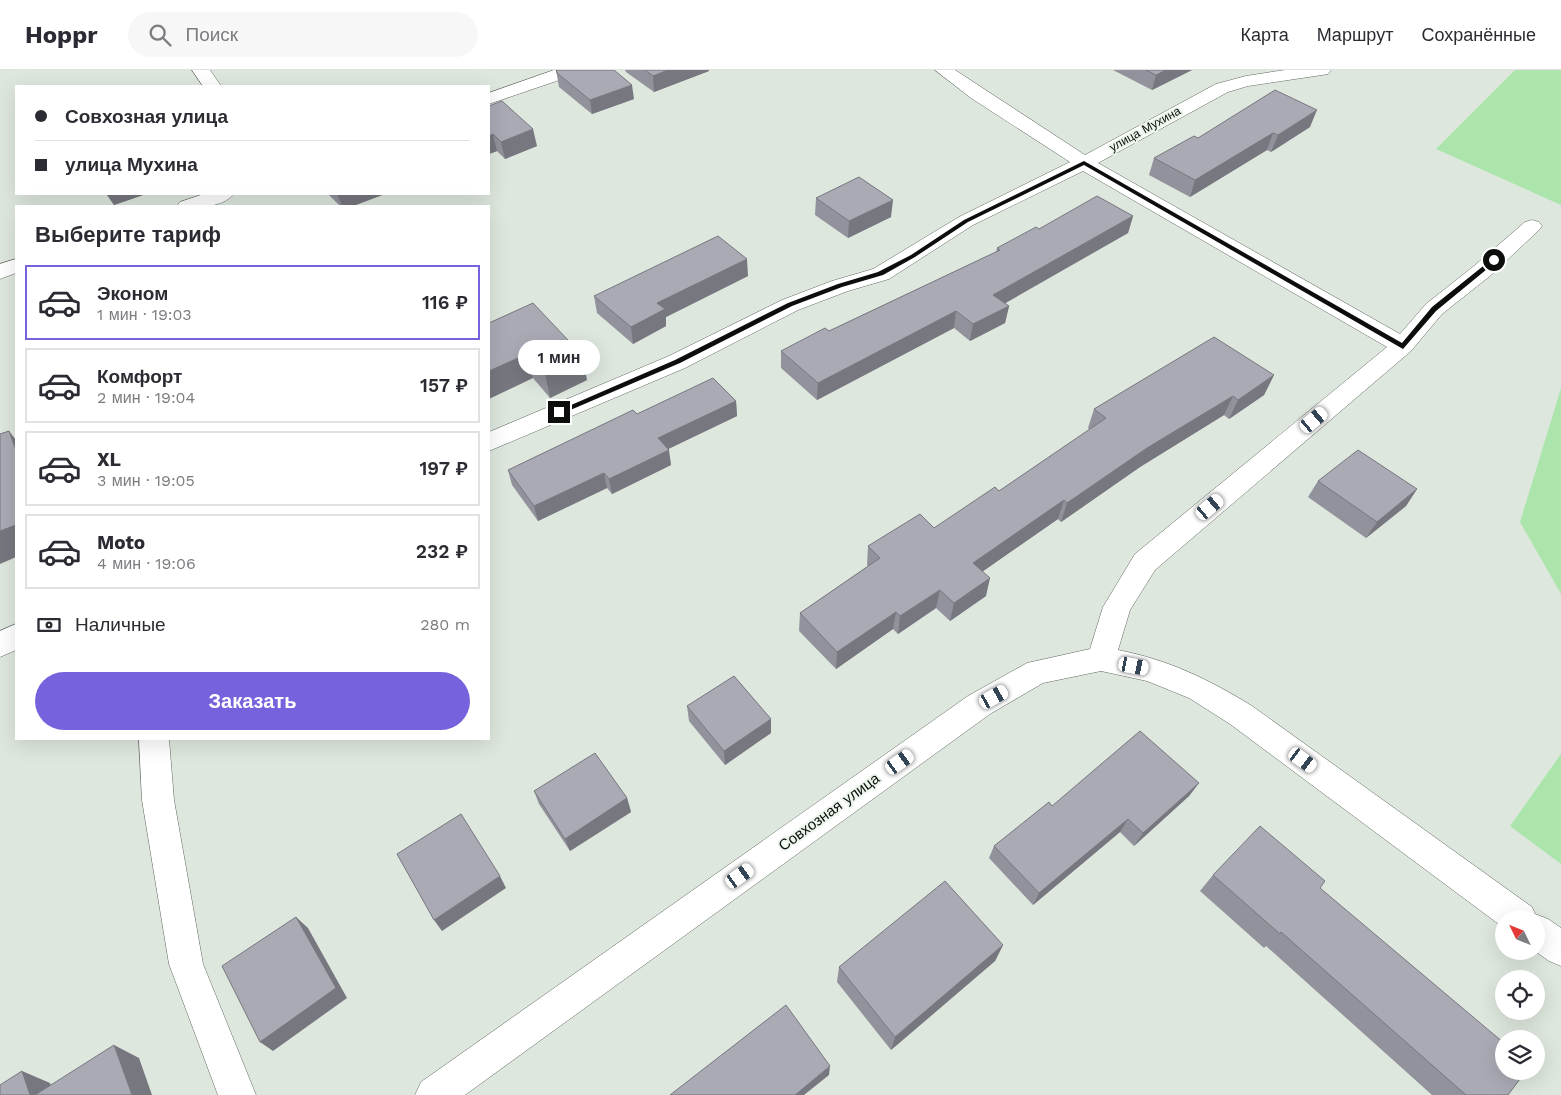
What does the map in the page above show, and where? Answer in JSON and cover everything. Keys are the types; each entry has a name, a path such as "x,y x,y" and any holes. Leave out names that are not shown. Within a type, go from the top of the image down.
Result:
{"street":[{"path":"201,70 211,85"},
{"path":"490,99 572,70"},
{"path":"944,70 977,94 1084,163 1403,346"},
{"name":"улица Мухина","path":"490,442 677,362 790,305 840,286 881,274 913,256 966,221 1084,163 1222,88 1246,81 1322,70"},
{"path":"190,205 219,195"},
{"path":"1508,910 1241,715 1199,690 1150,669 1101,659 1117,607 1145,562 1403,346 1434,309 1482,272 1532,226"},
{"path":"0,272 15,266"},
{"path":"0,644 15,636"},
{"name":"Совхозная улица","path":"434,1095 980,705 1037,672 1101,659"},
{"path":"154,740 158,800 186,964 237,1095"},
{"path":"1545,937 1561,949"}],"green space":[{"path":"1515,70 1561,70 1561,205 1436,149"},
{"path":"1561,388 1561,594 1520,522"},
{"path":"1561,754 1561,864 1510,826"}],"building":[{"path":"556,70 614,70 632,85 590,100 557,73"},
{"path":"645,70 668,70 653,76"},
{"path":"1146,70 1166,70 1156,75"},
{"path":"1275,90 1317,110 1278,135 1273,133 1195,180 1154,158 1194,136 1198,138"},
{"path":"502,101 533,129 501,142 493,134 490,136 490,106"},
{"path":"859,177 893,200 849,221 816,198"},
{"path":"1097,196 1133,216 993,295 1009,306 973,324 956,311 818,383 781,351 825,328 829,331 1000,250 997,248 1036,227 1039,229"},
{"path":"718,236 747,259 657,303 665,309 631,327 594,296"},
{"path":"533,303 583,356 545,373 527,354 490,371 490,323"},
{"path":"1214,337 1274,375 1238,400 1233,396 1147,448 1067,503 1064,500 973,563 990,578 954,603 940,590 900,616 896,612 837,652 800,613 880,558 868,546 920,514 934,528 995,487 999,491 1106,418 1094,409"},
{"path":"713,378 736,401 658,438 669,450 609,479 604,473 534,506 508,470 633,410 637,414"},
{"path":"9,431 15,447 15,525 0,531 0,434"},
{"path":"1358,450 1417,489 1377,522 1318,481"},
{"path":"734,676 771,719 724,751 687,706"},
{"path":"1140,731 1199,783 1143,833 1128,819 1039,893 994,846 1049,802 1052,806"},
{"path":"595,753 627,798 565,839 534,791"},
{"path":"461,814 500,876 434,920 397,854"},
{"path":"1260,826 1325,881 1320,888 1495,1035 1495,1080 1519,1080 1508,1095 1466,1095 1281,932 1280,934 1213,875"},
{"path":"945,881 1003,945 895,1037 839,967"},
{"path":"296,917 336,988 260,1042 222,966"},
{"path":"786,1005 830,1066 795,1095 670,1095"},
{"path":"114,1045 132,1095 35,1095"},
{"path":"22,1071 30,1095 0,1095 0,1085"}],"route":[{"path":"559,412 677,362 790,305 840,286 881,274 913,256 966,221 1084,163 1403,346 1434,309 1482,272 1494,260"}]}
